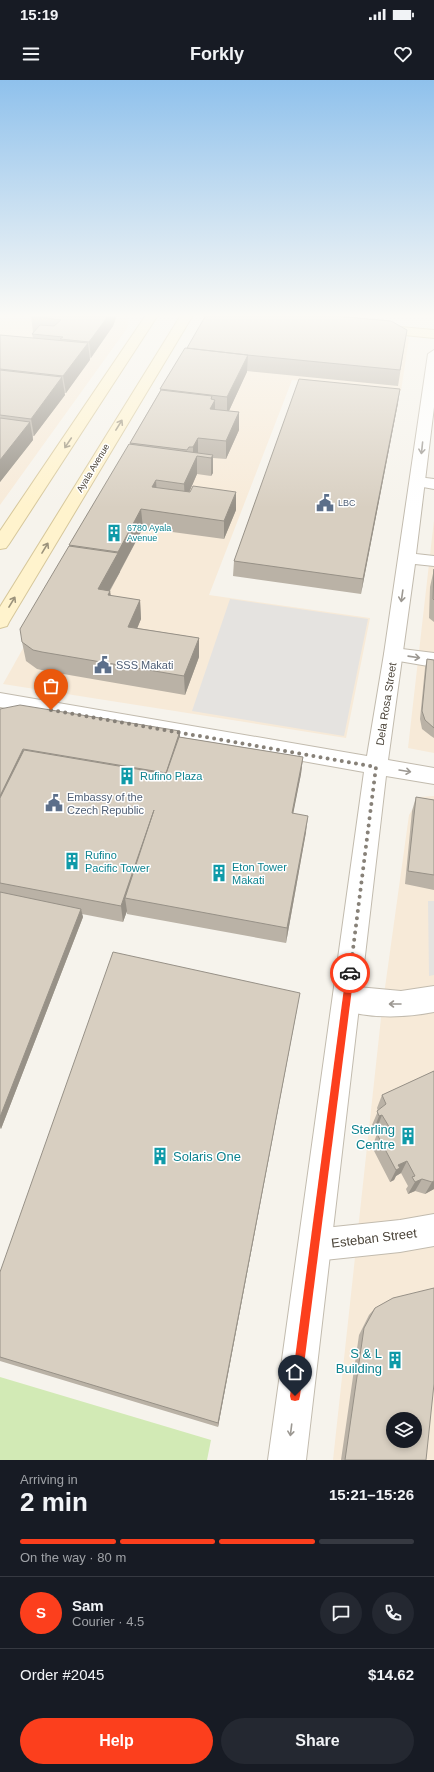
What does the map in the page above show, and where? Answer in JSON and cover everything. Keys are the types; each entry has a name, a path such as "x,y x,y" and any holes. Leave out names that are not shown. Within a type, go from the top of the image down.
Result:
{"main road":[{"path":"0,544 109,379"},
{"name":"Ayala Avenue","path":"0,622 148,379"}],"street":[{"name":"Dela Rosa Street","path":"287,1460 376,767 394,654 418,482 429,423 432,379"},
{"path":"418,482 434,484"},
{"path":"407,558 434,561"},
{"path":"394,654 434,660"},
{"path":"0,700 434,776"},
{"path":"347,999 379,1004 415,1004 434,999"},
{"name":"Esteban Street","path":"315,1245 400,1236 434,1230"}],"shaded area":[{"path":"0,379 90,379 0,505"},
{"path":"174,379 403,379 401,391 292,380 209,595 370,618 346,738 3,684"},
{"path":"434,520 434,753 408,748"},
{"path":"230,599 368,619 344,736 192,711"},
{"path":"434,796 434,1460 333,1460 382,1009 409,815 420,797"},
{"path":"428,901 434,901 434,975 429,976"}],"green space":[{"path":"0,1377 211,1440 207,1460 0,1460"}],"building":[{"path":"0,379 60,379 31,419 0,415"},
{"path":"166,379 236,379 227,397 160,389"},
{"path":"299,379 400,389 363,579 234,561"},
{"path":"161,390 212,396 211,399 215,400 210,409 239,412 226,441 198,438 193,447 189,447 187,450 130,443"},
{"path":"0,418 30,422 0,460"},
{"path":"129,444 213,455 211,458 197,456 184,484 156,480 152,487 190,492 193,486 236,492 224,521 141,509 118,552 69,545"},
{"name":"SSS Makati","path":"69,546 118,553 98,589 110,591 108,595 140,600 128,627 199,638 184,676 42,652 33,650 22,642 20,629"},
{"path":"434,569 434,600 433,599"},
{"path":"427,659 434,660 434,728 425,720 422,711"},
{"path":"20,705 180,731 166,773 23,749 0,796 0,709"},
{"path":"179,737 303,757 292,813 308,816 287,928 125,898 154,810 121,906 0,883 0,798 24,750 166,774"},
{"path":"416,797 434,800 434,875 408,871"},
{"path":"0,892 81,909 0,1117"},
{"name":"Solaris One","path":"113,952 300,993 218,1423 0,1357 0,1272"},
{"name":"Sterling Centre","path":"434,1071 434,1181 432,1182 422,1179 415,1182 412,1177 415,1176 407,1161 398,1165 400,1168 396,1170 377,1134 381,1133 382,1135 391,1130 382,1115 379,1116 377,1111 386,1104 382,1095"},
{"name":"S & L Building","path":"434,1288 434,1384 426,1460 345,1460 364,1328 375,1308 393,1298"}],"way so far":[{"path":"51,710 376,767 350,973"}],"place":[{"name":"LBC","path":"325,503"},
{"name":"6780 Ayala Avenue","path":"114,533"},
{"name":"SSS Makati","path":"103,665"},
{"name":"Rufino Plaza","path":"127,776"},
{"name":"Embassy of the Czech Republic","path":"54,803"},
{"name":"Rufino Pacific Tower","path":"72,861"},
{"name":"Eton Tower Makati","path":"219,873"},
{"name":"Sterling Centre","path":"408,1136"},
{"name":"Solaris One","path":"160,1156"},
{"name":"S & L Building","path":"395,1360"}],"route":[{"path":"295,1396 350,973"}]}
